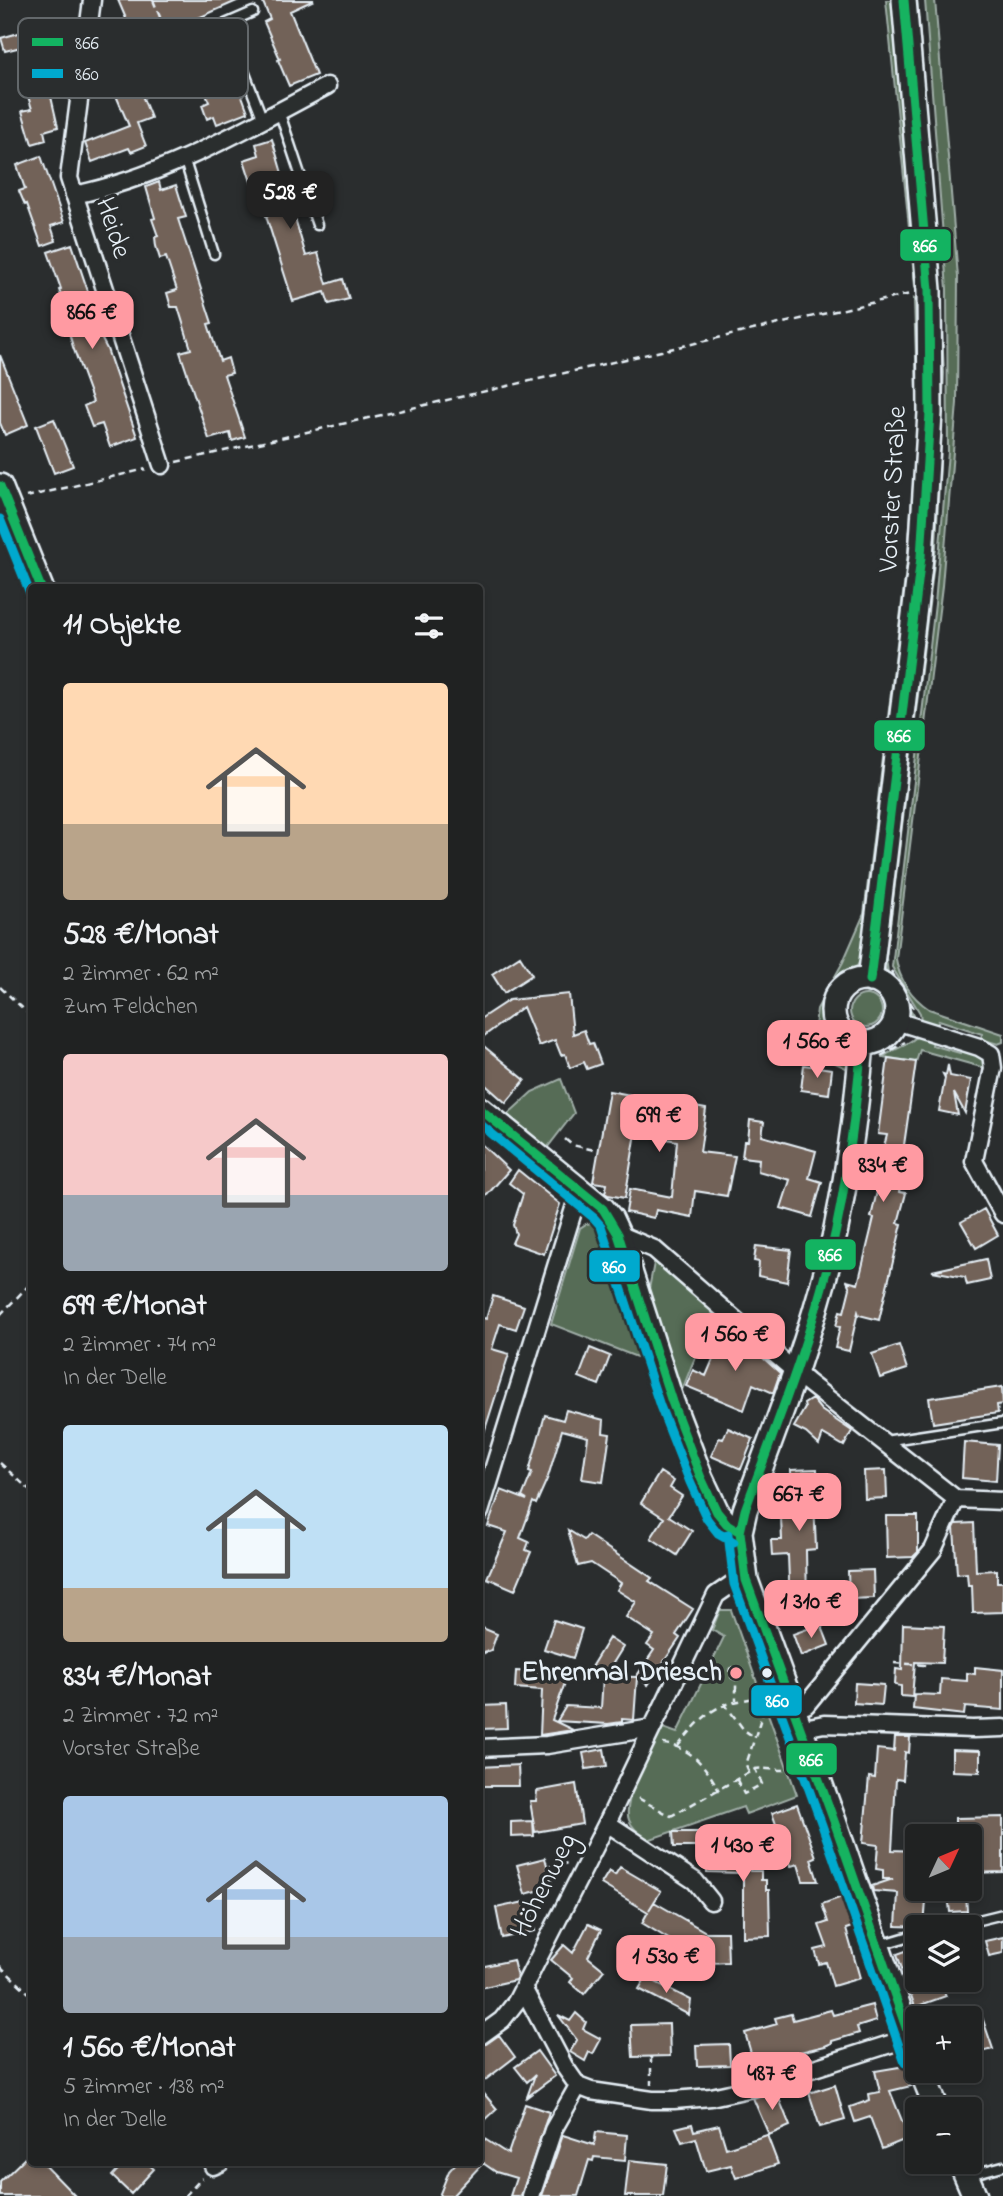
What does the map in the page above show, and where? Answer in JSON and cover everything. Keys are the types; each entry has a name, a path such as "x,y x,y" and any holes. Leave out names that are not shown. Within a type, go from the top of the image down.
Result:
{"street":[{"name":"Heide","path":"90,18 92,0"},
{"name":"Vorster Straße","path":"870,980 904,714 924,523 930,413 929,290 904,0"},
{"path":"74,195 101,190 184,158 327,86"},
{"name":"Heide","path":"79,98 69,177 162,465"},
{"path":"3,494 39,584"},
{"path":"870,980 889,990 895,999 898,1010 896,1021 889,1033 881,1039 862,1044 842,1032 835,1021 835,1000 842,989 852,982 870,980"},
{"path":"896,1021 979,1047 991,1054 993,1068 974,1161 1003,1214"},
{"path":"862,1044 842,1196 826,1267 795,1371 745,1510 740,1532 746,1580 905,2025"},
{"path":"483,1111 583,1191 611,1219 672,1402 701,1478 717,1512 727,1524 740,1532"},
{"path":"483,1502 576,1202 583,1191"},
{"path":"618,1234 654,1249 795,1371 956,1499 1003,1501"},
{"path":"796,1719 933,1550 956,1499"},
{"name":"Höhenweg","path":"483,2034 508,2014 523,1988 607,1823 716,1595 733,1584 746,1580"},
{"path":"796,1719 824,1724 973,1730 1003,1728"},
{"path":"483,1748 548,1745 649,1735"},
{"name":"Höhenweg","path":"607,1823 695,1881 712,1901"},
{"path":"523,1988 564,2066 579,2086 603,2094 674,2101 730,2094 905,2050"},
{"path":"531,2196 553,2130 564,2106 579,2086"}],"lane":[{"path":"240,18 253,12"},
{"path":"248,81 263,120"},
{"path":"279,111 317,225"},
{"path":"184,158 214,254"},
{"path":"887,1445 891,1440 1003,1423"},
{"path":"982,1919 1003,1914"},
{"path":"877,1946 905,1938"},
{"path":"967,2178 1003,2166"}],"path":[{"path":"153,0 161,18"},
{"path":"3,494 162,465 929,290"},
{"path":"0,987 28,1013"},
{"path":"565,1139 572,1145 598,1151"},
{"path":"0,1315 28,1286"},
{"path":"0,1463 28,1488"},
{"path":"894,1663 924,1665 925,1662"},
{"path":"736,1680 736,1700"},
{"path":"678,1746 709,1713 724,1703 768,1696 746,1765 750,1772"},
{"path":"724,1703 744,1730 754,1737"},
{"path":"649,1735 678,1746 696,1759 719,1791"},
{"path":"622,1790 671,1816 755,1769 783,1772 801,1766"},
{"path":"737,1779 744,1794 762,1784 755,1769"},
{"path":"0,1966 28,1992"},
{"path":"651,2056 652,2100"},
{"path":"185,2196 215,2166"}],"green space":[{"path":"886,0 894,0 918,281 915,286"},
{"path":"913,0 917,0 940,285 936,285"},
{"path":"925,0 935,0 958,277 957,403 942,586 896,959 911,993 929,1009 1003,1034 1003,1042 998,1044 981,1039 982,1034 939,1020 937,1025 921,1020 920,1013 892,967 935,604 948,452 947,289"},
{"path":"940,290 944,373 936,547 886,958 888,973 915,1017 896,991 883,962"},
{"path":"914,299 918,302 922,418 917,504 862,954 855,969 833,993 827,1009 831,1028 849,1053 850,1070 812,1052 817,1009 843,962 864,914 908,553 918,418"},
{"path":"866,995 877,1000 882,1011 877,1022 866,1027 855,1022 850,1011 855,1000"},
{"path":"918,1035 933,1040 932,1045 960,1053 962,1049 974,1053 983,1061 985,1070 920,1050 916,1062 883,1057"},
{"path":"561,1079 574,1113 547,1148 507,1115 532,1092"},
{"path":"592,1223 601,1230 642,1359 551,1324 580,1228"},
{"path":"655,1258 714,1310 680,1395 648,1294"},
{"path":"720,1610 731,1610 797,1795 746,1814 743,1807 648,1840 634,1829 629,1820 628,1811 634,1787 663,1728 677,1733 724,1637 712,1630"}],"building":[{"path":"118,0 239,0 198,18 126,18"},
{"path":"262,0 314,0 290,11 316,75 289,86 264,22 270,19"},
{"path":"18,33 18,48 5,51 1,38"},
{"path":"29,98 51,98 58,127 44,131 46,140 32,144 22,111 32,109"},
{"path":"117,98 143,98 151,118 137,123 146,146 131,152 129,148 92,162 85,143 129,126"},
{"path":"207,98 243,98 248,112 217,124 214,116 207,119 202,105 209,102"},
{"path":"272,139 306,256 318,253 327,284 343,279 349,299 329,304 325,292 293,301 266,216 273,214 264,188 254,191 244,160 259,155 256,144"},
{"path":"41,156 64,222 51,226 56,241 42,246 27,204 25,205 19,191 25,189 17,165"},
{"path":"159,182 161,190 176,185 186,217 178,219 212,323 208,324 220,361 228,358 232,373 224,375 245,437 232,441 230,433 209,439 180,352 191,349 178,307 171,307 167,293 177,290 166,257 160,259 156,246 155,237 158,236 152,219 155,218 146,187"},
{"path":"72,244 100,327 96,328 107,349 137,437 110,447 102,424 92,427 84,406 93,402 73,347 64,315 67,314 59,290 61,289 48,252"},
{"path":"0,355 28,425 5,435 0,423"},
{"path":"54,419 73,466 54,473 36,426"},
{"path":"520,956 532,975 504,993 492,974"},
{"path":"569,994 573,1034 584,1030 589,1044 593,1043 601,1064 587,1069 584,1062 570,1068 565,1054 561,1055 555,1040 539,1046 523,1007 483,1037 483,1017 509,1000"},
{"path":"483,1045 525,1080 506,1103 483,1083"},
{"path":"888,1058 916,1062 903,1152 907,1153 899,1192 906,1193 898,1223 902,1224 879,1320 859,1315 858,1312 849,1351 835,1348 840,1327 836,1326 840,1311 844,1312 850,1288 847,1281 858,1284 874,1218 871,1217 878,1187 874,1186 887,1135 878,1134"},
{"path":"804,1065 832,1069 829,1094 801,1090"},
{"path":"948,1065 950,1076 971,1080 965,1113 954,1093 958,1115 939,1111 945,1078 943,1074 946,1075"},
{"path":"609,1091 706,1109 700,1152 735,1156 727,1196 695,1191 692,1217 656,1210 654,1218 626,1212 630,1189 672,1197 677,1141 636,1133 625,1198 605,1193 607,1184 593,1182"},
{"path":"750,1120 764,1122 762,1136 816,1151 809,1178 822,1182 812,1217 781,1208 790,1180 758,1171 759,1159 742,1157 744,1141 748,1141"},
{"path":"483,1146 509,1170 483,1200"},
{"path":"518,1170 560,1204 544,1254 512,1243 516,1234 513,1225 523,1194 509,1183"},
{"path":"984,1209 998,1235 976,1248 961,1222"},
{"path":"756,1246 791,1250 787,1282 758,1276 759,1262 754,1261"},
{"path":"986,1259 990,1280 967,1285 965,1277 932,1271"},
{"path":"493,1296 524,1306 516,1329 500,1324 492,1349 509,1354 483,1436 483,1318 486,1319"},
{"path":"727,1326 780,1373 773,1393 753,1384 744,1410 686,1386 693,1370 706,1376"},
{"path":"899,1345 907,1369 880,1378 872,1354"},
{"path":"590,1348 610,1356 599,1385 579,1377"},
{"path":"1002,1387 1003,1404 997,1405 998,1413 933,1423 929,1398"},
{"path":"812,1399 821,1410 852,1431 844,1446 823,1434 819,1445 806,1433 794,1427 805,1408 804,1404"},
{"path":"566,1410 604,1420 603,1433 610,1434 603,1482 582,1479 588,1437 562,1430 548,1477 536,1504 533,1502 520,1538 529,1542 526,1550 531,1552 515,1590 487,1578 507,1532 488,1526 501,1490 527,1500 522,1497 532,1472 529,1471 545,1415 563,1420"},
{"path":"728,1428 753,1439 741,1469 711,1456 719,1438 723,1439"},
{"path":"964,1442 998,1445 996,1481 962,1478"},
{"path":"817,1469 818,1500 814,1500 816,1549 806,1550 807,1605 790,1606 788,1555 772,1556 771,1540 782,1540 781,1518 792,1518 791,1470"},
{"path":"886,1470 887,1498 865,1499 864,1471"},
{"path":"660,1472 674,1481 670,1488 682,1496 669,1516 692,1531 677,1555 651,1538 664,1518 641,1503"},
{"path":"886,1516 918,1516 918,1552 913,1557 887,1558"},
{"path":"974,1523 976,1571 997,1570 997,1582 1003,1582 1003,1612 973,1613 972,1585 968,1585 967,1573 957,1574 954,1528 956,1524"},
{"path":"568,1530 584,1540 588,1535 652,1578 649,1581 693,1609 676,1635 680,1638 648,1685 637,1677 634,1720 622,1719 622,1722 608,1724 557,1721 566,1706 601,1708 603,1676 636,1677 654,1650 647,1645 654,1635 626,1617 636,1602 617,1590 621,1583 591,1563 578,1566"},
{"path":"873,1570 874,1598 849,1599 848,1571"},
{"path":"554,1620 582,1629 573,1658 544,1649"},
{"path":"821,1624 829,1645 801,1656 793,1634"},
{"path":"903,1624 944,1626 942,1663 915,1662 912,1697 901,1696 901,1686 895,1685 896,1669 902,1670"},
{"path":"483,1628 497,1634 491,1650 483,1654"},
{"path":"609,1638 623,1647 610,1668 591,1667"},
{"path":"975,1667 1003,1670 1003,1710 965,1707 964,1715 913,1709 914,1694 940,1695 941,1679 967,1681 967,1673 975,1674"},
{"path":"516,1671 568,1674 552,1720 573,1730 540,1735 542,1690 515,1688"},
{"path":"855,1683 884,1685 882,1705 854,1703"},
{"path":"506,1705 507,1728 483,1729 483,1706"},
{"path":"895,1737 910,1737 909,1753 905,1752 903,1780 896,1779 892,1850 905,1851 905,1901 926,1901 925,1915 905,1915 905,1926 896,1926 898,1893 873,1891 872,1886 893,1879 883,1879 883,1870 876,1869 878,1845 863,1843 869,1777 875,1778 877,1749 894,1751"},
{"path":"604,1749 607,1766 586,1769 583,1753"},
{"path":"952,1750 980,1751 980,1772 952,1771"},
{"path":"518,1765 519,1786 483,1786 483,1767"},
{"path":"576,1784 582,1824 535,1832 530,1801 536,1801 537,1791"},
{"path":"797,1804 816,1857 811,1859 818,1881 803,1881 798,1864 791,1866 772,1813"},
{"path":"1003,1817 1003,1872 982,1873 982,1824 955,1824 955,1818"},
{"path":"533,1821 534,1836 511,1837 511,1822"},
{"path":"673,1832 699,1832 699,1847 674,1847"},
{"path":"749,1841 750,1871 761,1871 761,1880 766,1880 766,1890 769,1890 770,1936 743,1937 743,1873 707,1872 707,1842"},
{"path":"545,1858 553,1887 525,1894 517,1865"},
{"path":"620,1867 661,1891 654,1902 706,1932 727,1932 728,1962 709,1963 709,1960 683,1944 682,1947 642,1923 648,1912 601,1884 609,1871 615,1875"},
{"path":"842,1897 852,1927 846,1929 860,1978 833,1986 826,1962 819,1964 815,1950 827,1947 819,1925 828,1922 822,1904"},
{"path":"529,1901 535,1931 502,1938 496,1908"},
{"path":"949,1901 966,1901 967,1911 950,1912"},
{"path":"588,1924 601,1930 588,1957 604,1970 584,1994 570,1982 573,1978 551,1960 564,1945 573,1953"},
{"path":"1003,1937 1003,1953 989,1956 985,1941"},
{"path":"905,1951 905,1978 897,1954"},
{"path":"513,1960 517,1977 515,1980 483,1987 483,1966"},
{"path":"646,1977 691,2000 689,2015 639,1989"},
{"path":"910,1992 944,1992 946,1996 918,2006 915,2006"},
{"path":"872,2005 876,2021 857,2027 859,2033 832,2041 825,2046 754,2063 745,2033 777,2024 775,2018 791,2014 793,2020 831,2010 833,2015"},
{"path":"576,2013 586,2022 583,2029 601,2039 593,2054 589,2052 585,2061 570,2052 577,2040 558,2015 570,2021"},
{"path":"982,2017 993,2049 982,2052"},
{"path":"669,2024 670,2056 633,2057 631,2025"},
{"path":"499,2035 515,2057 483,2082 483,2045"},
{"path":"729,2044 730,2065 697,2066 696,2045"},
{"path":"537,2051 555,2076 527,2097 535,2075 527,2082 515,2067"},
{"path":"905,2068 905,2083 910,2083 911,2086 890,2091 905,2128 905,2140 882,2149 870,2117 855,2122 850,2107 870,2100 869,2094 880,2092 875,2071"},
{"path":"835,2085 845,2120 820,2127 809,2093"},
{"path":"776,2091 790,2126 769,2135 753,2098"},
{"path":"483,2093 497,2109 483,2122"},
{"path":"525,2104 549,2112 521,2196 510,2196 516,2178 496,2172 483,2163 483,2138 508,2154"},
{"path":"692,2124 694,2131 719,2125 726,2148 767,2135 778,2164 736,2178 731,2165 706,2171 696,2138 682,2142 676,2128"},
{"path":"596,2132 627,2135 625,2160 594,2157 593,2161 589,2160 578,2196 542,2196 563,2135 594,2145"},
{"path":"28,2155 28,2166 46,2166 75,2196 0,2196 0,2182"},
{"path":"629,2160 667,2164 663,2196 625,2196"},
{"path":"121,2166 150,2166 154,2169 131,2194 112,2176"},
{"path":"453,2166 480,2166 452,2196 439,2196"}],"transit line":[{"name":"866","path":"870,980 921,557 930,413 929,290 904,0"},
{"name":"866","path":"0,486 39,584"},
{"name":"860","path":"0,519 28,588"},
{"name":"866","path":"862,1044 846,1177 830,1256 802,1352 745,1510 740,1532 746,1580 905,2025"},
{"name":"866","path":"483,1111 603,1209 618,1234 672,1402 701,1478 717,1512 727,1524 740,1532"},
{"name":"860","path":"483,1126 601,1226 660,1406 690,1482 707,1519 718,1533 734,1542"},
{"name":"860","path":"728,1534 734,1584 905,2063"}],"place":[{"name":"Ehrenmal Driesch","path":"736,1673"}]}
